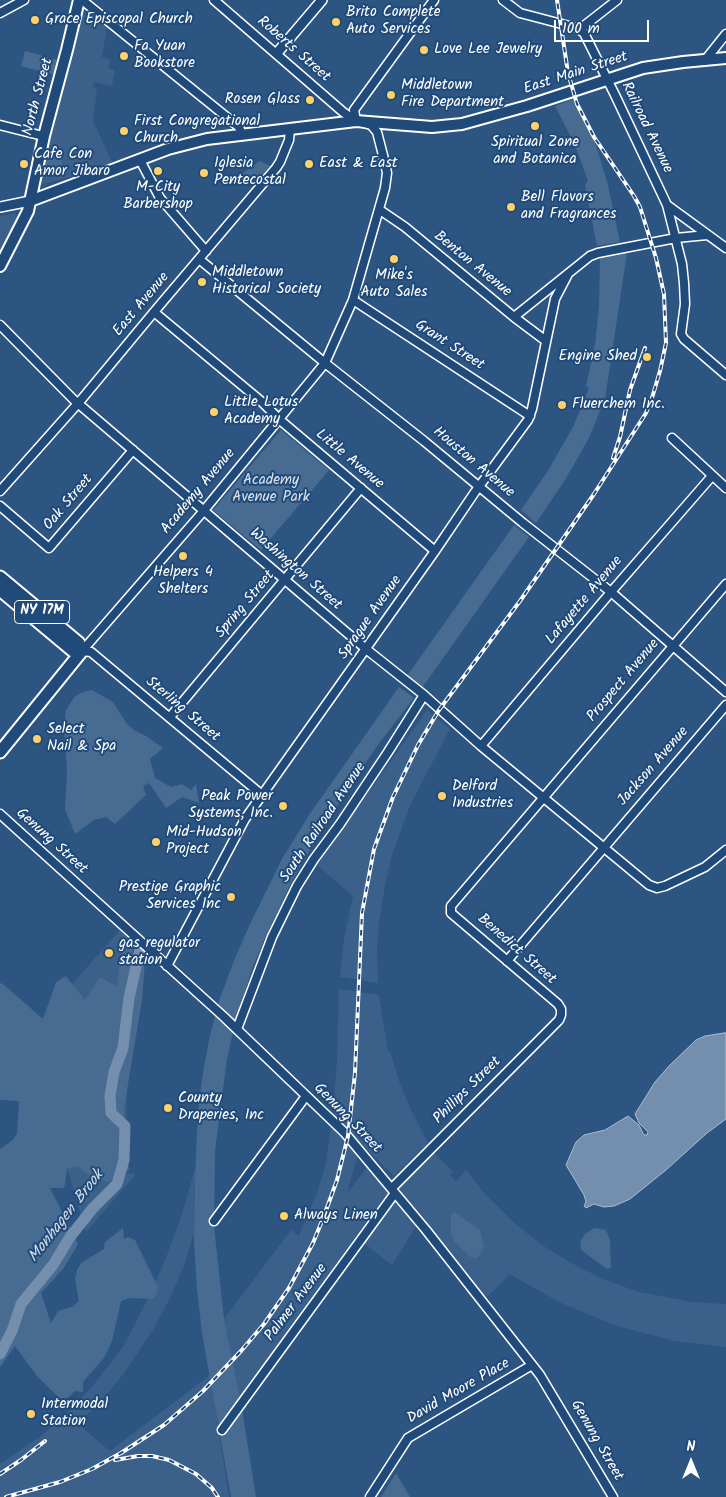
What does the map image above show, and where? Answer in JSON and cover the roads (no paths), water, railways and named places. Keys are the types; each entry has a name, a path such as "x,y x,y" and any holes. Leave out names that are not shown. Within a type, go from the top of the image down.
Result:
{"main road":[{"name":"North Street","path":"0,266 28,211 44,136 81,0"},
{"name":"East Main Street","path":"30,201 168,149 207,139 356,121 432,126 462,124 527,106 643,68 726,58"},
{"name":"NY 17M","path":"0,577 79,643 80,650 73,651 0,590"},
{"name":"Academy Avenue","path":"0,752 80,650"}],"street":[{"path":"0,13 24,0"},
{"path":"81,0 239,127 242,134"},
{"name":"Roberts Street","path":"214,0 343,112 356,121"},
{"path":"276,53 322,0"},
{"path":"356,121 354,110 434,0"},
{"path":"503,0 520,13 580,29 616,0"},
{"name":"Railroad Avenue","path":"580,29 584,33 615,95 667,205 682,264 685,304 681,334 684,339 726,375"},
{"path":"706,59 726,34"},
{"name":"Academy Avenue","path":"80,650 204,510 326,363 353,300 380,210 387,173 377,132 371,125 356,121"},
{"path":"0,125 39,134"},
{"name":"East Avenue","path":"0,492 78,403 280,162 289,140 290,129"},
{"path":"140,160 160,198 206,251"},
{"path":"0,207 30,201"},
{"path":"667,205 706,235 725,245"},
{"name":"Benton Avenue","path":"380,210 405,227 546,341"},
{"path":"514,317 590,256 676,238 706,235"},
{"name":"Houston Avenue","path":"199,259 523,523 611,592 726,692"},
{"name":"Sprague Avenue","path":"167,966 245,820 530,416 555,299 566,276"},
{"name":"Grant Street","path":"353,300 530,416"},
{"name":"Little Avenue","path":"154,312 262,402 280,420 435,552"},
{"name":"Washington Street","path":"0,325 78,403 603,848"},
{"path":"672,438 726,488"},
{"name":"Oak Street","path":"0,506 49,548 133,450"},
{"name":"Lafayette Avenue","path":"481,746 712,476"},
{"name":"Spring Street","path":"170,717 361,488"},
{"name":"Prospect Avenue","path":"450,911 453,904 543,797 726,584"},
{"name":"Sterling Street","path":"80,650 91,652 262,795"},
{"name":"South Railroad Avenue","path":"237,1029 272,937 297,886 384,758 424,695"},
{"name":"Jackson Avenue","path":"507,960 726,705"},
{"name":"Genung Street","path":"0,814 237,1029 344,1132 466,1280 532,1365 560,1407 613,1497"},
{"path":"603,848 644,882 657,888 694,873 726,850"},
{"name":"Benedict Street","path":"450,911 558,1004 561,1012"},
{"name":"Phillips Street","path":"393,1190 559,1020 561,1012"},
{"path":"214,1221 306,1096"},
{"name":"Palmer Avenue","path":"222,1430 299,1326 393,1190"},
{"name":"David Moore Place","path":"370,1497 408,1438 532,1365"}],"waterway":[{"name":"Monhagen Brook","path":"0,1354 12,1331 21,1304 53,1265 70,1237 93,1208 117,1184 124,1160 125,1126 111,1113 110,1096 114,1072 123,1048 129,998 140,949"}],"railway":[{"path":"6,1497 60,1482 92,1469 164,1425 203,1391 241,1351 264,1324 289,1288 313,1243 324,1216 337,1180 348,1136 355,1073 362,913 374,849 393,797 418,745 439,710 520,601 594,494 646,413 652,398 666,343 664,294 656,258 640,207 594,137 577,104 568,73 557,0"},
{"path":"613,458 620,437 630,390 645,348"},
{"path":"0,1474 45,1441"},
{"path":"115,1460 138,1456 152,1456 169,1460 196,1474 212,1488 218,1497"}],"place":[{"name":"Grace Episcopal Church","path":"35,20"},
{"name":"Brito Complete Auto Services","path":"336,22"},
{"name":"Love Lee Jewelry","path":"424,50"},
{"name":"Fa Yuan Bookstore","path":"124,56"},
{"name":"Middletown Fire Department","path":"391,95"},
{"name":"Rosen Glass","path":"310,100"},
{"name":"Spiritual Zone and Botanica","path":"535,126"},
{"name":"First Congregational Church","path":"124,131"},
{"name":"Cafe Con Amor Jibaro","path":"24,164"},
{"name":"East & East","path":"309,164"},
{"name":"M-City Barbershop","path":"158,171"},
{"name":"Iglesia Pentecostal","path":"204,173"},
{"name":"Bell Flavors and Fragrances","path":"511,207"},
{"name":"Mike's Auto Sales","path":"394,259"},
{"name":"Middletown Historical Society","path":"202,282"},
{"name":"Engine Shed","path":"647,357"},
{"name":"Fluerchem Inc.","path":"562,405"},
{"name":"Little Lotus Academy","path":"214,412"},
{"name":"Helpers 4 Shelters","path":"183,556"},
{"name":"Select Nail & Spa","path":"37,739"},
{"name":"Delford Industries","path":"442,796"},
{"name":"Peak Power Systems, Inc.","path":"283,806"},
{"name":"Mid-Hudson Project","path":"156,842"},
{"name":"Prestige Graphic Services Inc","path":"231,897"},
{"name":"gas regulator station","path":"109,953"},
{"name":"County Draperies, Inc","path":"168,1108"},
{"name":"Always Linen","path":"284,1216"},
{"name":"Intermodal Station","path":"31,1414"}],"park label":[{"name":"Academy Avenue Park","path":"271,490"}]}
